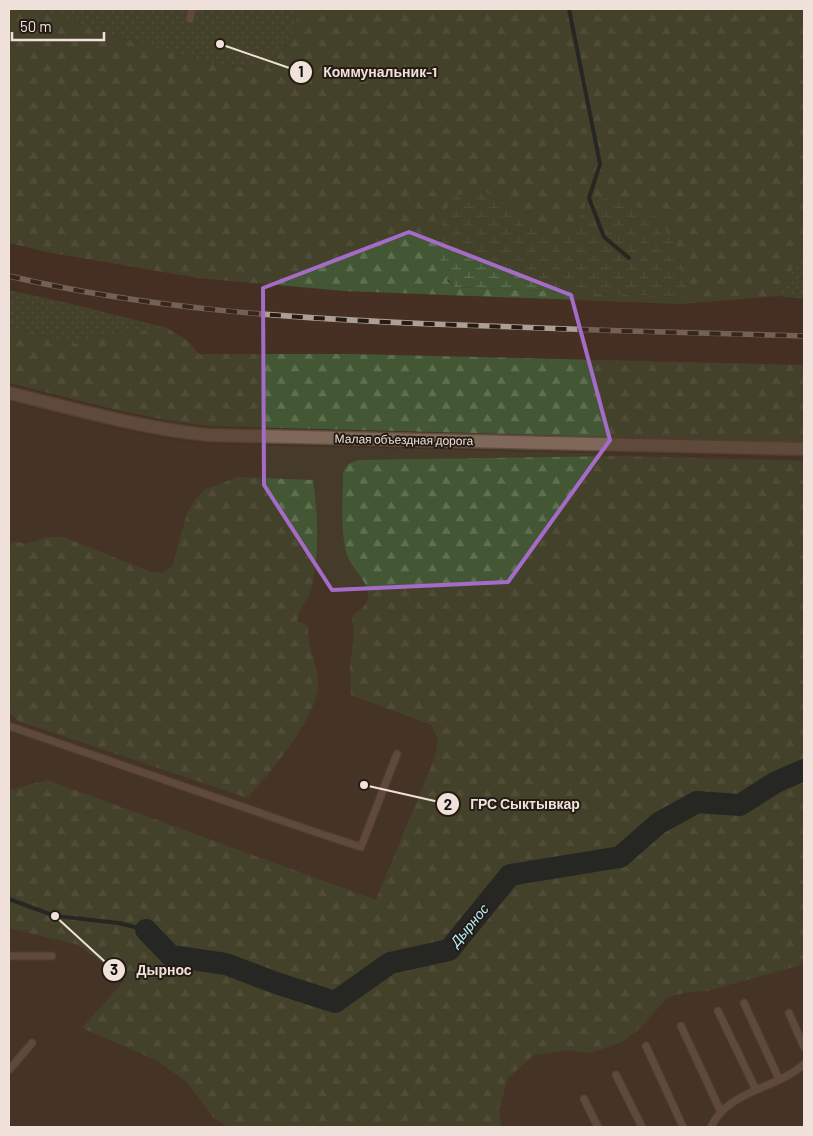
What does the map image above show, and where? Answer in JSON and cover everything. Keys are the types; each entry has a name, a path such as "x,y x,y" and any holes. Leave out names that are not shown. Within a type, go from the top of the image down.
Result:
{"street":[{"name":"Малая объездная дорога","path":"9,393 139,425 208,435 804,449"}],"lane":[{"path":"190,19 192,9"},
{"path":"9,726 315,832 362,846 398,754"},
{"path":"9,956 52,956"},
{"path":"744,1003 779,1079"},
{"path":"718,1011 756,1090"},
{"path":"789,1013 804,1047"},
{"path":"681,1026 721,1112"},
{"path":"9,1070 32,1043"},
{"path":"646,1046 683,1127"},
{"path":"711,1127 721,1112 742,1097 804,1064"},
{"path":"616,1075 642,1127"},
{"path":"584,1099 598,1127"}],"highlighted area":[{"path":"409,232 571,295 610,440 508,582 332,590 264,485 263,288"}],"shaded area":[{"path":"9,402 137,434 207,444 804,458 804,1127 9,1127"}],"green space":[{"path":"9,9 32,9 205,63 245,68 274,59 292,36 300,9 804,9 804,248 778,296 680,304 345,291 198,278 52,253 9,243","holes":["485,191 550,239 574,231 589,198 621,199 657,217 675,245 681,297 455,287 447,281"]},
{"path":"32,9 300,9 292,36 274,59 245,68 205,63"},
{"path":"485,191 550,239 574,231 589,198 621,199 657,217 675,245 687,291 682,297 455,287 447,278 442,268 440,243 443,218 451,196"},
{"path":"804,248 804,299 778,296"},
{"path":"9,290 167,328 97,336 76,344 9,327"},
{"path":"9,327 76,344 97,336 167,328 188,341 199,354 351,354 804,365 804,442 208,426 183,423 108,408 9,383"},
{"path":"620,456 804,461 804,964 707,991 688,992 668,997 638,1030 620,1043 591,1053 567,1050 534,1055 508,1078 499,1109 501,1127 228,1127 214,1118 187,1082 156,1060 82,1028 125,980 79,945 9,928 9,790 47,780 376,900 435,757 438,740 432,725 351,695 350,667 354,635 352,616 365,605 368,596 363,580 349,560 345,546 342,514 343,472 348,464 358,460"},
{"path":"238,477 313,480 317,522 317,552 313,580 310,593 301,608 297,621 308,626 309,641 318,679 315,699 301,729 291,744 249,796 245,797 18,721 9,711 9,546 14,541 26,544 47,537 63,537 151,572 162,573 173,565 187,513 195,500 204,490"}],"waterway":[{"path":"569,9 600,164 589,198 604,237 629,258"},
{"name":"Дырнос","path":"146,930 171,956 226,964 335,1002 390,963 449,950 510,875 620,857 659,823 697,802 740,805 776,782 804,770"},
{"name":"Дырнос","path":"9,899 55,916 119,923 146,930"}],"railway":[{"path":"9,276 114,297 272,315 431,324 804,336"}],"place":[{"name":"Коммунальник-1","path":"220,44"},
{"name":"ГРС Сыктывкар","path":"364,785"},
{"name":"Дырнос","path":"55,916"}]}
